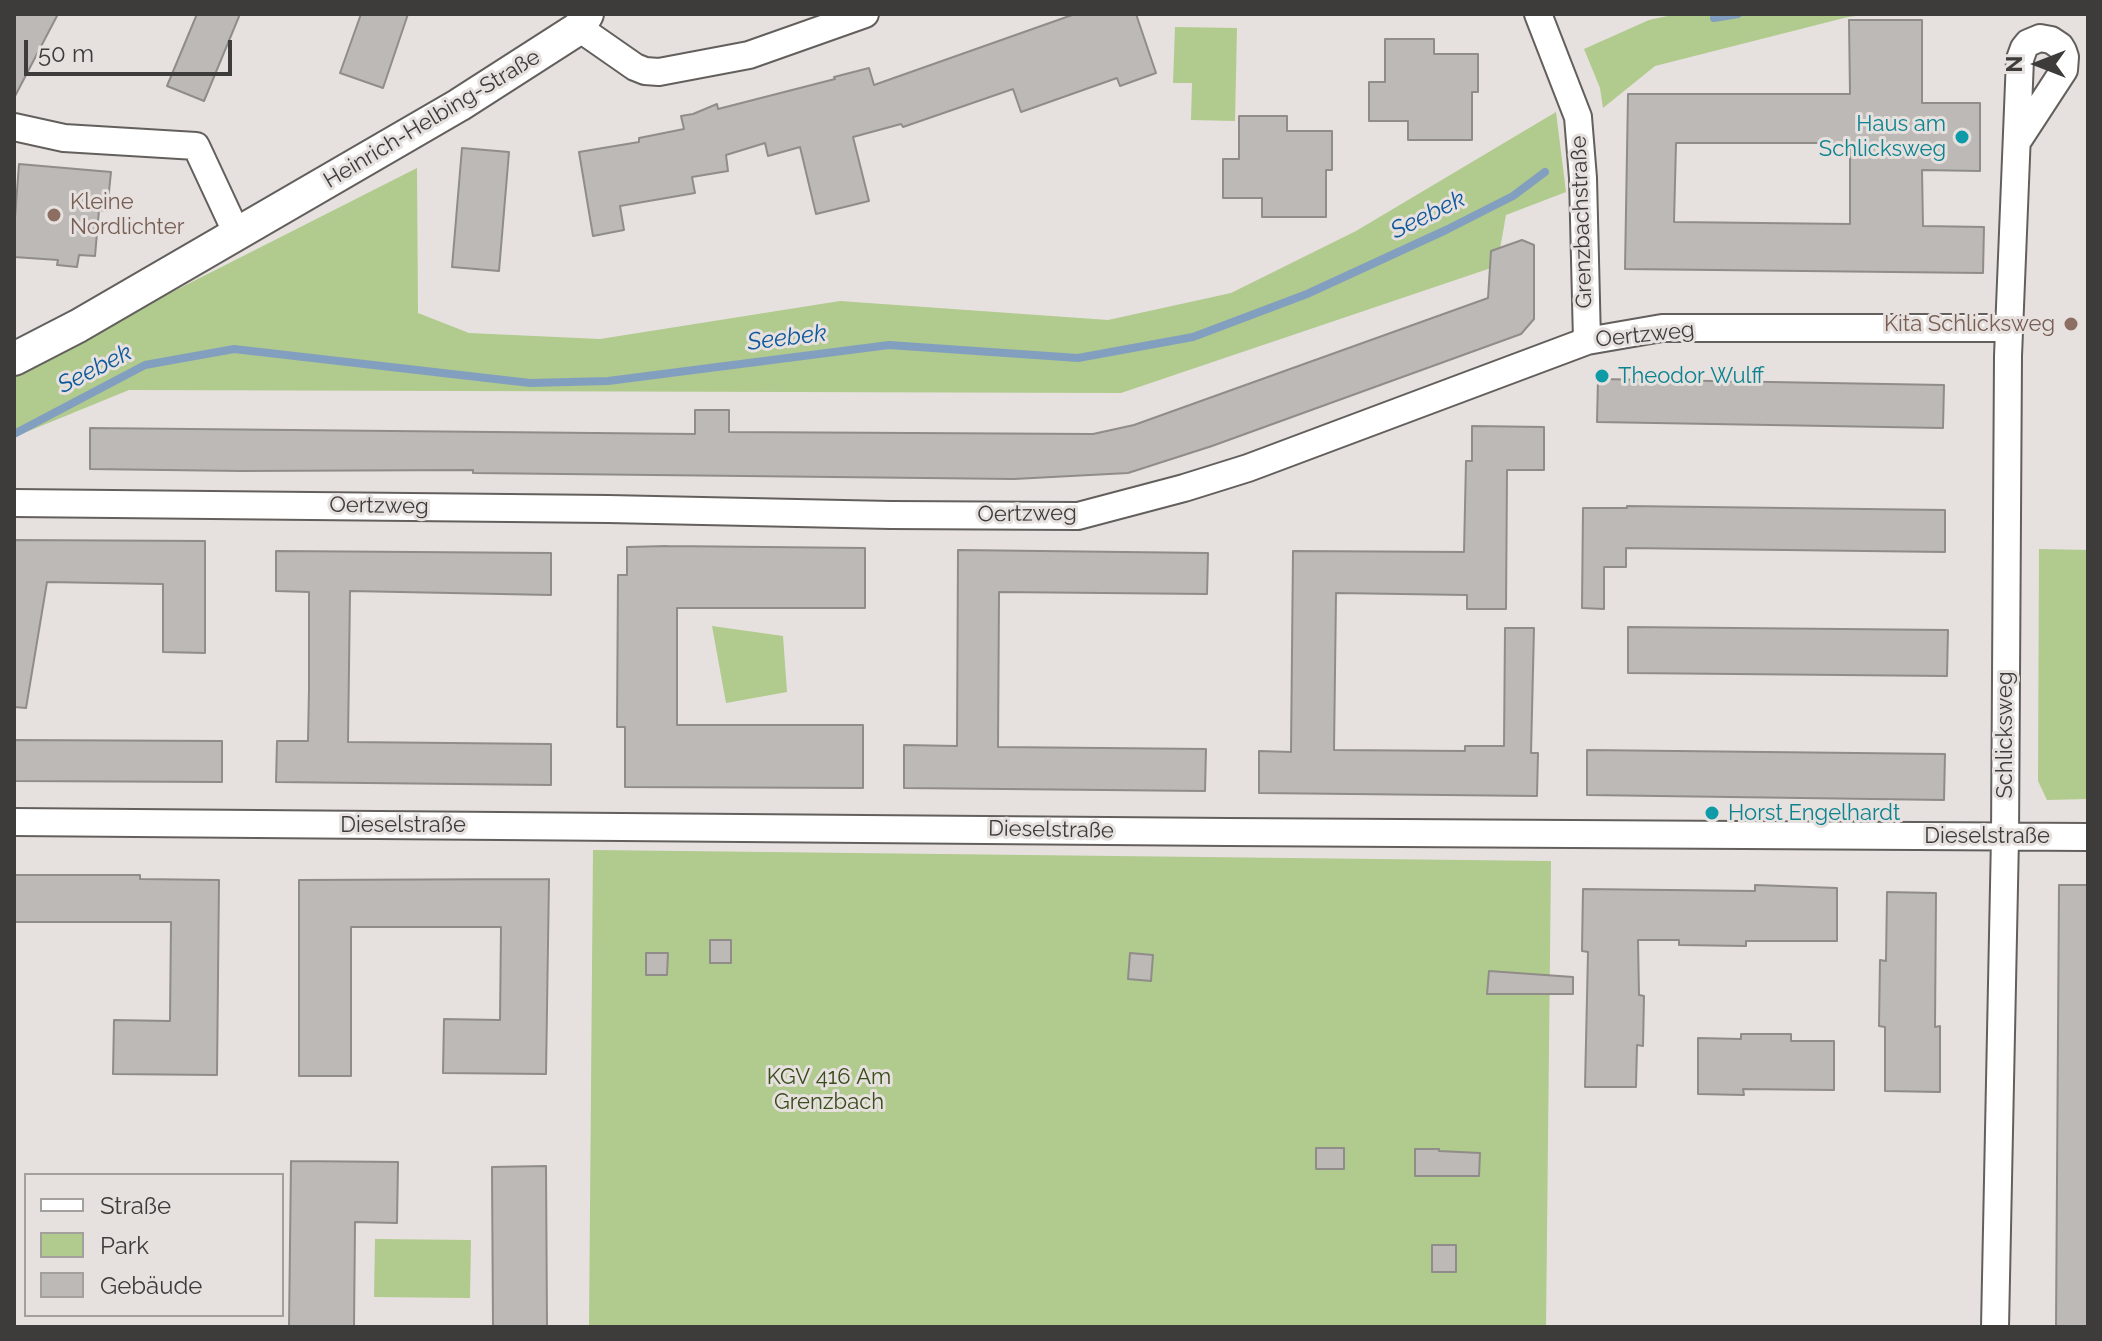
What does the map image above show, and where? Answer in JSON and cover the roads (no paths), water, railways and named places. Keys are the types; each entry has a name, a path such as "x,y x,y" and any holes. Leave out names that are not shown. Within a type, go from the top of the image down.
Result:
{"street":[{"name":"Heinrich-Helbing-Straße","path":"14,359 78,326 459,105 583,21 635,67 659,72 749,55 865,14"},
{"name":"Grenzbachstraße","path":"1538,14 1578,117 1583,178 1587,341"},
{"path":"14,127 64,138 196,146 237,234"},
{"name":"Schlicksweg","path":"1995,1327 2005,837 2009,328 2017,142"},
{"name":"Oertzweg","path":"14,503 1078,516 1248,468 1587,341 1662,328 2009,328"},
{"name":"Dieselstraße","path":"14,822 2088,837"}],"waterway":[{"name":"Seebek","path":"1714,18 1738,14"},
{"name":"Seebek","path":"14,434 145,365 234,349 530,383 608,381 889,345 1078,358 1193,337 1307,294 1513,196 1545,172"}],"place":[{"name":"Haus am Schlicksweg","path":"1962,137"},
{"name":"Kleine Nordlichter","path":"54,215"},
{"name":"Kita Schlicksweg","path":"2071,324"},
{"name":"Theodor Wulff","path":"1602,376"},
{"name":"Horst Engelhardt","path":"1712,813"}],"park label":[{"name":"KGV 416 Am Grenzbach","path":"829,1090"}]}
